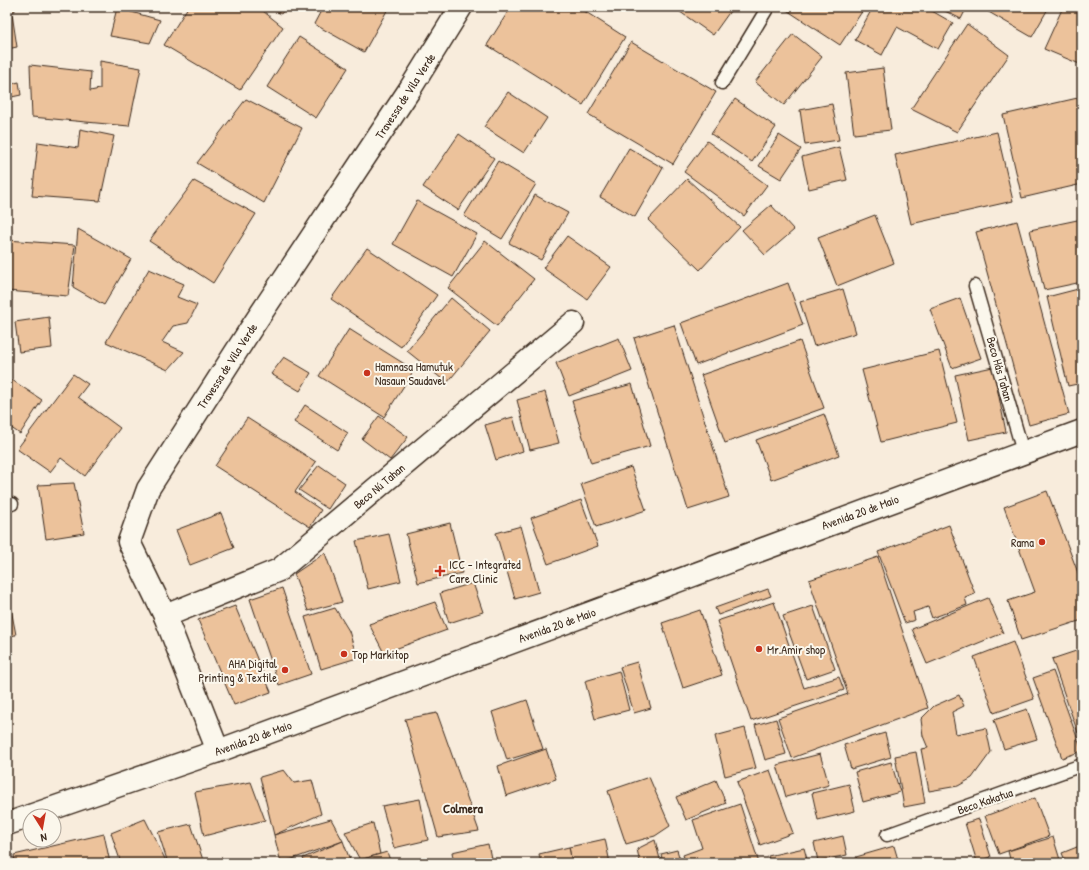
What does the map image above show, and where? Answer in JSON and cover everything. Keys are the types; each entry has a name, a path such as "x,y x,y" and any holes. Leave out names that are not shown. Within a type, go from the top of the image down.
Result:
{"street":[{"name":"Travessa de Vila Verde","path":"218,751 165,616 129,542 148,489 250,330 410,89 461,7"},
{"name":"Beco Nú Tahan","path":"165,616 279,570 573,323"},
{"name":"Avenida 20 de Maio","path":"53,808 218,751 1082,431"},
{"name":"Avenida 20 de Maio","path":"7,824 22,819"}],"lane":[{"path":"722,83 768,7"},
{"name":"Beco Hás Tahan","path":"975,286 1023,452"},
{"name":"Beco Kakatua","path":"886,835 1082,765"}],"building":[{"path":"7,7 14,7 15,11 7,12"},
{"path":"188,7 258,7 283,27 240,90 164,45"},
{"path":"269,7 286,7 281,14"},
{"path":"323,7 389,7 364,52 314,24"},
{"path":"511,7 578,7 625,37 583,105 487,45"},
{"path":"673,7 733,7 713,35"},
{"path":"782,7 865,7 840,45"},
{"path":"873,7 925,7 953,23 938,49 897,27 882,55 855,40"},
{"path":"937,7 967,7 961,19"},
{"path":"980,7 1049,7 1032,37"},
{"path":"1063,7 1082,7 1082,65 1044,49"},
{"path":"117,8 160,20 150,43 110,36"},
{"path":"12,14 17,47 7,49 7,15"},
{"path":"967,24 1009,55 957,132 911,109"},
{"path":"793,34 822,57 784,105 755,82"},
{"path":"299,37 348,68 316,118 267,87"},
{"path":"631,42 716,92 673,164 588,114"},
{"path":"100,61 141,68 129,126 32,117 30,65 91,72 90,91 100,89"},
{"path":"883,68 891,130 854,134 846,73"},
{"path":"19,82 21,95 7,98 7,85"},
{"path":"508,92 547,118 524,153 484,127"},
{"path":"1082,97 1082,184 1022,198 1003,115"},
{"path":"246,99 302,128 264,203 197,163"},
{"path":"735,99 776,127 752,162 711,134"},
{"path":"832,104 839,140 805,145 800,110"},
{"path":"80,129 114,136 100,201 32,196 38,142 78,148"},
{"path":"997,132 1013,201 911,224 895,155"},
{"path":"459,134 494,158 458,210 423,187"},
{"path":"779,135 801,149 781,179 759,166"},
{"path":"707,141 767,185 744,216 684,172"},
{"path":"839,147 847,180 809,189 802,157"},
{"path":"629,148 663,168 635,217 600,197"},
{"path":"498,161 536,184 502,239 464,216"},
{"path":"687,179 740,227 700,270 648,220"},
{"path":"194,181 256,214 213,283 149,241"},
{"path":"535,195 568,213 541,260 509,243"},
{"path":"417,201 477,234 453,277 393,244"},
{"path":"771,205 794,230 765,255 742,230"},
{"path":"875,215 894,263 837,286 818,237"},
{"path":"1082,219 1082,282 1044,290 1030,230"},
{"path":"1017,221 1069,414 1029,425 976,232"},
{"path":"78,229 131,259 104,305 73,287"},
{"path":"567,236 611,267 587,299 543,268"},
{"path":"7,240 75,245 68,296 7,291"},
{"path":"485,241 534,279 497,326 448,288"},
{"path":"367,248 437,295 401,347 331,299"},
{"path":"149,269 184,284 177,297 197,305 188,323 173,326 162,342 184,352 168,370 106,342"},
{"path":"788,283 803,325 696,365 681,323"},
{"path":"1082,288 1082,383 1068,386 1047,297"},
{"path":"843,289 856,333 814,346 800,302"},
{"path":"451,298 490,331 447,383 407,351"},
{"path":"960,298 981,358 952,368 930,309"},
{"path":"49,317 52,348 19,352 15,322"},
{"path":"674,325 729,497 688,510 634,338"},
{"name":"Hamnasa Hamutuk Nasaun Saudavel","path":"349,329 414,370 384,417 319,376"},
{"path":"619,338 632,371 569,396 556,363"},
{"path":"800,341 824,408 725,443 701,375"},
{"path":"939,351 957,423 881,442 862,370"},
{"path":"284,357 311,373 300,391 271,374"},
{"path":"993,367 1006,432 969,440 955,375"},
{"path":"73,374 88,384 78,397 120,428 85,476 61,458 50,472 17,449"},
{"path":"12,380 42,400 20,434 7,425 7,388"},
{"path":"632,384 650,446 591,463 572,401"},
{"path":"545,392 559,443 530,450 517,400"},
{"path":"305,405 348,433 337,450 294,422"},
{"path":"824,414 839,455 771,480 756,440"},
{"path":"379,416 408,437 390,460 362,439"},
{"path":"513,417 523,451 496,460 485,425"},
{"path":"247,418 316,462 295,492 321,510 310,527 215,466"},
{"path":"319,465 345,483 328,509 299,490"},
{"path":"631,467 646,510 596,527 581,484"},
{"path":"74,483 84,533 46,539 38,485"},
{"name":"Rama","path":"1047,491 1080,578 1082,577 1082,620 1021,640 1008,601 1035,592 1004,507"},
{"path":"581,500 598,546 548,564 531,518"},
{"path":"221,513 234,548 190,565 176,530"},
{"path":"450,523 462,573 418,583 406,534"},
{"path":"949,525 975,594 965,598 967,605 932,618 928,607 913,612 915,620 905,623 878,552"},
{"path":"521,526 539,592 515,599 496,533"},
{"path":"389,534 401,581 368,589 356,541"},
{"path":"325,553 342,602 308,611 294,574"},
{"path":"878,557 928,708 792,758 778,718 848,694 809,580"},
{"path":"473,583 483,612 449,623 440,593"},
{"path":"7,588 16,635 7,636"},
{"path":"282,588 311,674 279,685 250,599"},
{"path":"768,589 771,596 718,615 715,608"},
{"path":"988,598 1003,633 927,664 912,629"},
{"path":"435,602 447,630 384,653 369,624"},
{"name":"Mr.Amir shop","path":"774,602 804,688 839,677 844,690 751,721 717,621"},
{"path":"235,606 271,692 234,705 198,620"},
{"path":"813,606 835,669 806,679 783,616"},
{"path":"335,608 349,631 357,658 321,669 305,617"},
{"path":"700,610 722,675 683,688 662,623"},
{"path":"1013,642 1034,699 994,713 974,657"},
{"path":"1082,649 1082,731 1078,733 1052,659"},
{"path":"637,662 651,708 634,713 620,667"},
{"path":"619,671 629,710 595,719 585,681"},
{"path":"1053,671 1082,751 1062,758 1033,678"},
{"path":"959,695 964,706 952,712 956,734 986,728 991,752 972,778 958,786 929,791 921,749 928,748 923,736 921,719 934,706"},
{"path":"527,700 543,749 507,760 492,712"},
{"path":"1027,709 1037,739 1004,749 994,720"},
{"path":"437,713 479,831 438,837 405,719"},
{"path":"776,719 786,754 765,760 755,725"},
{"path":"745,728 756,768 725,776 715,736"},
{"path":"885,733 891,757 851,769 844,745"},
{"path":"546,749 556,779 506,796 498,766"},
{"path":"916,752 925,803 904,807 895,756"},
{"path":"820,754 829,785 786,797 777,765"},
{"path":"891,762 900,792 863,802 855,772"},
{"path":"284,770 294,783 312,780 321,814 274,835 260,777"},
{"path":"770,770 793,833 760,845 737,782"},
{"path":"649,777 670,826 655,836 626,844 608,791"},
{"path":"716,780 726,803 686,820 676,797"},
{"path":"251,782 265,820 204,836 195,792"},
{"path":"849,784 855,811 818,820 812,793"},
{"path":"1035,798 1049,836 999,854 985,816"},
{"path":"420,799 428,840 394,848 382,806"},
{"path":"740,804 759,863 686,863 683,855 702,848 693,820"},
{"path":"145,819 167,863 121,863 111,833"},
{"path":"331,819 343,841 281,863 274,835"},
{"path":"979,819 991,857 977,862 965,823"},
{"path":"373,823 380,854 360,860 345,832"},
{"path":"191,824 204,863 168,863 158,832"},
{"path":"104,834 110,863 15,863 14,855 44,848 62,848 62,844"},
{"path":"843,836 847,855 818,861 814,843"},
{"path":"1053,837 1061,863 1011,863 1008,851"},
{"path":"605,839 610,863 572,863 569,847"},
{"path":"655,840 661,863 640,863 637,849"},
{"path":"343,841 351,863 305,863 303,858"},
{"path":"488,844 492,863 454,863 452,852"},
{"path":"1082,845 1082,863 1066,863 1062,853"},
{"path":"894,846 899,863 858,863 856,857"},
{"path":"569,847 572,863 541,863 539,854"},
{"path":"804,848 808,863 770,863 768,856"},
{"path":"677,850 681,863 663,863 661,854"},
{"path":"387,852 391,863 360,863 360,860"},
{"path":"997,860 998,863 986,863"}],"place":[{"name":"Hamnasa Hamutuk Nasaun Saudavel","path":"367,373"},
{"name":"Rama","path":"1042,542"},
{"name":"ICC - Integrated Care Clinic","path":"440,571"},
{"name":"Mr.Amir shop","path":"759,649"},
{"name":"Top Markitop","path":"344,654"},
{"name":"AHA Digital Printing & Textile","path":"285,670"}],"district":[{"name":"Colmera","path":"463,808"}]}
